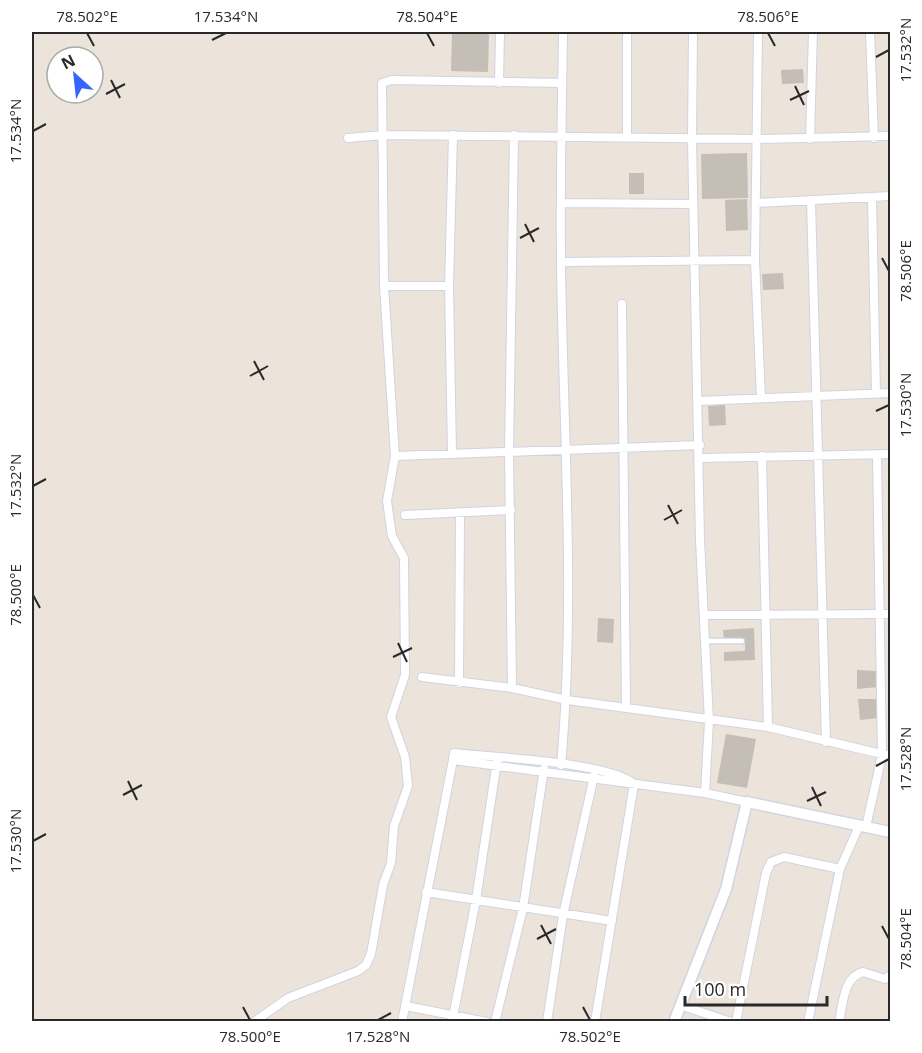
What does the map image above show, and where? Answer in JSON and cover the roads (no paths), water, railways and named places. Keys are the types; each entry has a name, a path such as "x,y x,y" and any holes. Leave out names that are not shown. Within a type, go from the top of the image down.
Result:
{"street":[{"path":"499,83 500,32"},
{"path":"561,765 567,700 567,451 561,262 563,32"},
{"path":"627,32 627,138"},
{"path":"693,32 693,204 709,721 705,793"},
{"path":"758,32 755,260 761,398"},
{"path":"810,139 813,32"},
{"path":"870,32 874,138"},
{"path":"254,1022 288,998 358,971 366,965 371,954 383,885 391,863 394,826 408,786 405,757 390,717 405,675 404,558 392,536 387,501 395,456 384,286 384,135 381,87 386,81 562,83"},
{"path":"348,138 384,135 692,139 891,136"},
{"path":"452,454 449,286 453,135"},
{"path":"512,688 509,452 514,135"},
{"path":"756,203 891,196"},
{"path":"872,198 876,394"},
{"path":"811,201 826,742"},
{"path":"561,203 693,204"},
{"path":"561,262 755,260"},
{"path":"384,286 449,286"},
{"path":"622,304 626,707"},
{"path":"698,400 891,393"},
{"path":"395,456 700,445"},
{"path":"700,458 891,454"},
{"path":"808,1022 840,869 862,826 886,756 877,455"},
{"path":"762,456 768,727"},
{"path":"405,515 511,510"},
{"path":"459,683 460,512"},
{"path":"704,615 891,614"},
{"path":"422,678 512,688 567,700 709,721 768,727 886,756"},
{"path":"402,1022 454,753 497,762 628,778 634,784 705,793 891,832"},
{"path":"452,1018 476,900 497,762"},
{"path":"545,767 561,765 594,774"},
{"path":"495,1022 524,908 545,767"},
{"path":"547,1022 563,915 594,774"},
{"path":"595,1022 634,784"},
{"path":"674,1022 726,889 747,802"},
{"path":"736,1022 766,873 771,862 784,857 840,869"},
{"path":"426,892 612,921"},
{"path":"839,1022 848,982 855,975 863,972 883,979 891,975"},
{"path":"680,1005 731,1022"},
{"path":"406,1006 452,1018 487,1022"}],"lane":[{"path":"705,641 742,641"}]}
